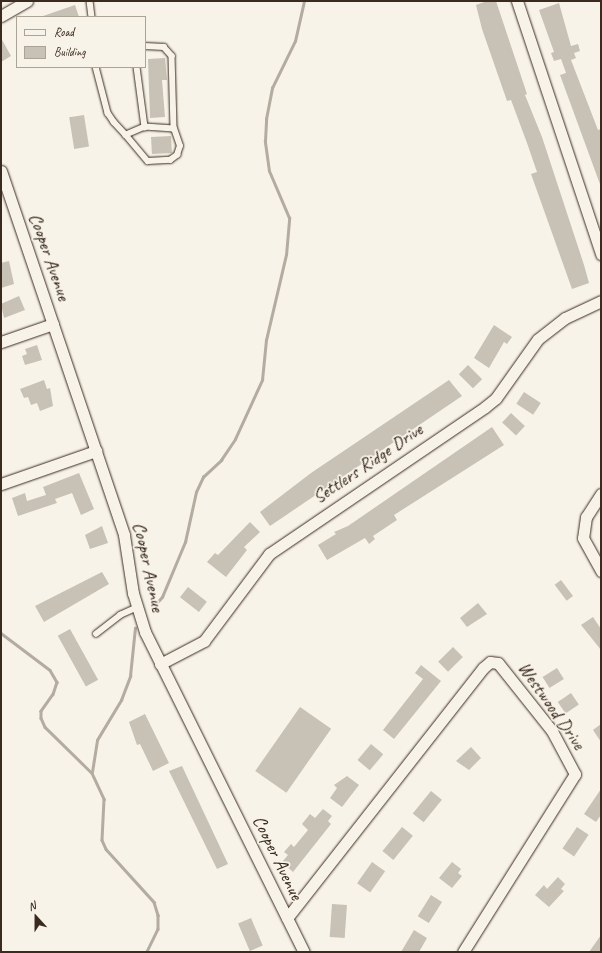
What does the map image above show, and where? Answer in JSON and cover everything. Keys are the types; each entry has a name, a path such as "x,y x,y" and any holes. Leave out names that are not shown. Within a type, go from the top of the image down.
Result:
{"street":[{"path":"1,16 27,1"},
{"path":"517,1 601,254"},
{"name":"Cooper Avenue","path":"1,172 124,535 136,608 160,664 304,952"},
{"name":"Settlers Ridge Drive","path":"160,664 204,641 270,554 496,398 538,339 565,318 601,301"},
{"path":"1,342 53,324"},
{"path":"1,484 96,452"},
{"path":"601,494 586,517 583,538 601,571"},
{"name":"Westwood Drive","path":"287,918 483,668 490,662 498,663 552,731 575,774 463,952"}],"lane":[{"path":"90,1 92,16"},
{"path":"96,68 103,103 126,135 148,161 170,160 177,155 180,146 174,129 172,56 164,47 146,46"},
{"path":"137,68 145,127"},
{"path":"126,135 145,127 174,129"},
{"path":"96,634 120,615 136,608"}],"building":[{"path":"487,1 496,1 527,94 525,95 542,137 584,265 589,283 572,289 531,174 537,172 527,143 511,100 507,101 482,29 476,5"},
{"path":"559,3 571,46 578,44 580,51 574,53 576,58 571,60 598,130 601,129 601,187 560,75 566,73 561,59 554,61 551,53 554,52 539,10"},
{"path":"75,5 79,16 43,16"},
{"path":"1,38 11,56 1,62"},
{"path":"165,58 167,80 162,80 165,117 150,118 148,59"},
{"path":"84,115 89,147 74,149 69,117"},
{"path":"171,136 172,153 152,154 151,137"},
{"path":"9,261 14,284 1,288 1,263"},
{"path":"19,296 25,310 4,318 1,304"},
{"path":"494,325 512,337 507,344 504,342 489,368 474,358"},
{"path":"37,345 42,360 25,365 22,356 27,354 25,349"},
{"path":"468,365 482,379 473,388 459,374"},
{"path":"44,380 47,389 50,388 53,406 40,411 37,403 31,405 28,397 24,398 20,389"},
{"path":"449,380 462,396 270,526 260,512 311,473"},
{"path":"524,392 541,403 533,415 516,404"},
{"path":"511,413 525,426 516,435 502,423"},
{"path":"492,427 504,445 394,515 397,520 373,536 375,539 369,544 365,538 327,560 318,545 336,534 334,532 348,526"},
{"path":"79,473 94,509 81,515 72,493 55,499 57,503 18,516 12,498 25,493 27,501 46,495 43,487"},
{"path":"250,522 260,532 244,547 247,550 226,577 207,562 215,553 218,555"},
{"path":"102,526 108,543 90,549 85,535"},
{"path":"102,572 109,584 44,622 35,606"},
{"path":"561,580 573,596 567,601 555,585"},
{"path":"188,587 207,602 199,612 180,597"},
{"path":"478,603 487,614 467,627 460,618"},
{"path":"593,617 601,629 601,650 581,625"},
{"path":"70,629 98,680 86,687 58,636"},
{"path":"453,647 463,657 448,672 438,662"},
{"path":"421,665 441,681 394,739 383,730 423,679 415,673"},
{"path":"557,668 564,679 549,688 543,677"},
{"path":"571,693 579,705 566,714 558,702"},
{"path":"300,707 331,729 286,793 255,771"},
{"path":"145,714 169,763 153,771 140,744 137,745 129,722"},
{"path":"601,724 601,742 593,730"},
{"path":"371,744 383,754 370,770 358,760"},
{"path":"471,747 481,758 469,770 456,761"},
{"path":"182,766 228,864 217,869 169,771"},
{"path":"347,776 359,785 342,807 330,798 337,788 334,785"},
{"path":"601,789 601,815 596,822 584,814"},
{"path":"431,791 442,800 424,822 413,814"},
{"path":"323,809 332,816 328,821 331,824 293,872 282,862 288,855 284,852 291,844 294,847 308,830 302,824 310,814 315,818"},
{"path":"402,827 413,836 393,860 382,851"},
{"path":"577,827 589,835 574,856 562,849"},
{"path":"372,862 385,871 370,892 357,883"},
{"path":"452,862 461,869 458,873 462,876 452,888 439,878"},
{"path":"558,877 565,884 561,889 564,891 549,907 535,895 544,885 547,889"},
{"path":"431,895 442,902 429,923 418,916"},
{"path":"332,904 347,905 345,938 330,937"},
{"path":"251,918 263,946 250,951 238,923"},
{"path":"414,930 427,938 419,952 401,952"},
{"path":"601,935 601,952 589,952"}],"waterway":[{"path":"152,608 162,597 185,542 196,492 203,477 221,460 235,439 262,380 266,340 286,255 289,218 269,171 265,141 266,119 272,88 295,41 304,1"},
{"path":"92,772 97,740 121,700 130,676 135,628"},
{"path":"1,633 50,670 57,682 53,694 41,711 41,718 45,727 92,773 104,799 102,840 106,849 154,902 158,915 158,929 147,952"}]}
